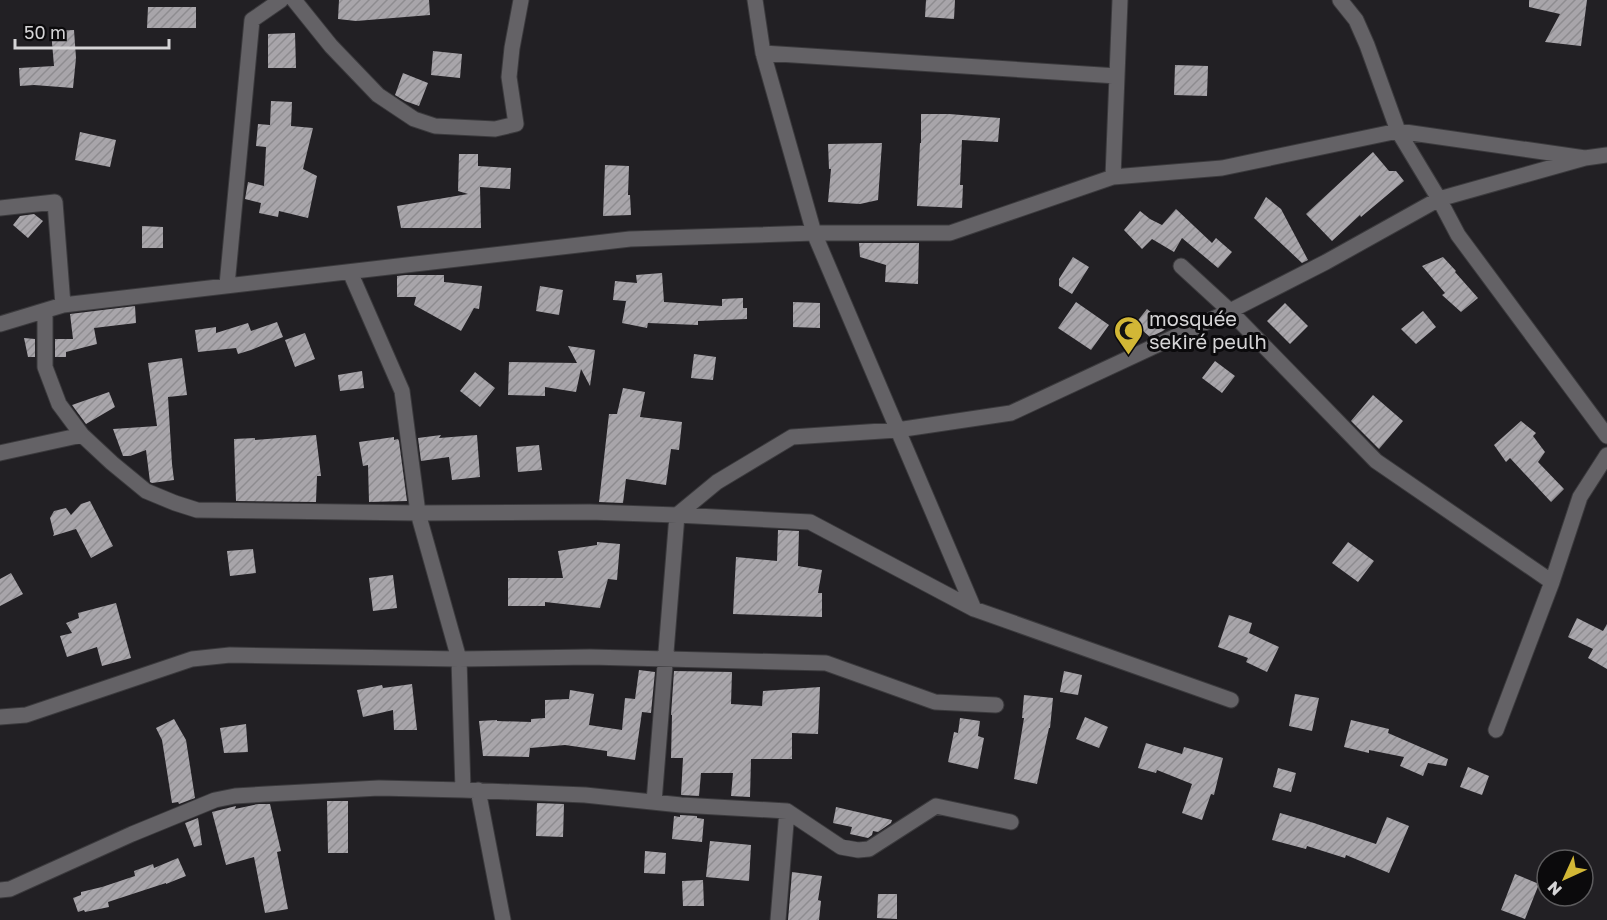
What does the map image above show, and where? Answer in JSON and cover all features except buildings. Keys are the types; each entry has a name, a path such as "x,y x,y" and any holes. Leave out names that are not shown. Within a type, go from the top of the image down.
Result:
{"street":[{"path":"227,285 252,20 281,0"},
{"path":"294,0 332,46 378,95 414,119 435,126 495,129 516,124 509,77 521,0"},
{"path":"755,0 763,53 814,233 974,609"},
{"path":"1113,177 1120,0"},
{"path":"1340,0 1356,20 1364,36 1398,131 1458,235 1607,436"},
{"path":"763,53 1117,76"},
{"path":"0,324 63,305 630,239 814,233 950,233 1113,177 1222,168 1398,131 1585,158"},
{"path":"654,802 677,515 717,482 792,437 897,430 1011,413 1230,312 1439,199 1585,158 1607,155"},
{"path":"0,208 54,202 63,305"},
{"path":"1181,266 1230,312 1376,461 1552,582"},
{"path":"350,272 402,391 418,513 459,659 470,790 503,920"},
{"path":"45,311 45,367 58,404 82,435 112,464 146,490 175,503 197,510 418,513 590,512 810,522 974,609 1231,700"},
{"path":"0,453 82,435"},
{"path":"1496,730 1552,582 1580,497 1607,455"},
{"path":"0,717 26,715 192,659 230,655 459,659 590,657 826,663 935,702 996,705"},
{"path":"0,890 10,889 132,834 215,800 260,794 379,788 470,790 585,795 681,805 787,811 841,847 858,850 869,849 936,806 1011,822"},
{"path":"778,920 787,811"}],"place":[{"name":"mosquée sekiré peulh","path":"1128,356"}]}
